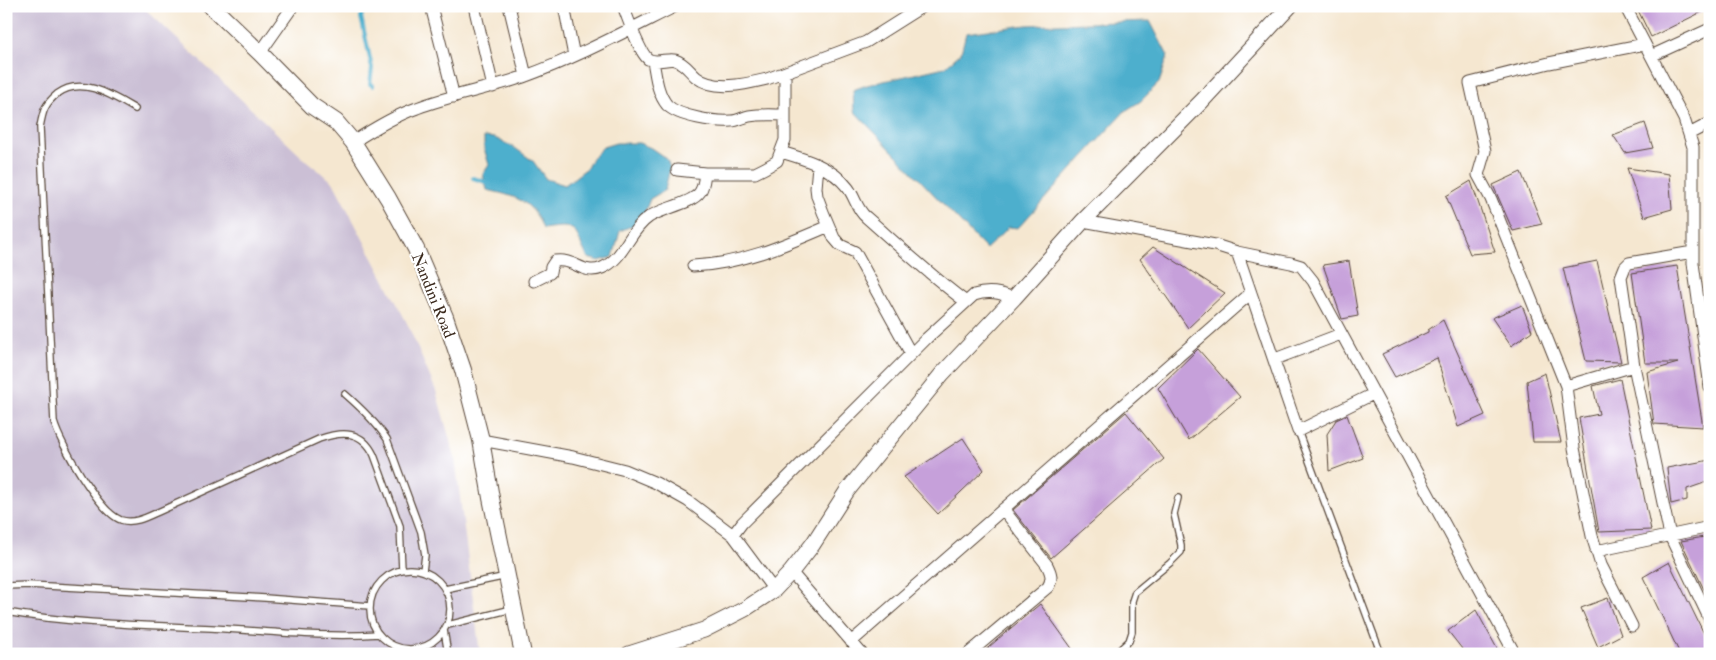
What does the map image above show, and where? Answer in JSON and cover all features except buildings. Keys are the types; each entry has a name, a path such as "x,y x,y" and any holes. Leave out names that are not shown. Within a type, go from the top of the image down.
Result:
{"main road":[{"name":"Nandini Road","path":"211,6 312,106 336,122 353,142 388,198 416,249 445,317 463,370 481,440 523,654"},
{"path":"629,654 704,630 745,609 774,590 813,544 847,491 936,381 1083,221 1202,101 1290,6"}],"street":[{"path":"260,53 293,6"},
{"path":"431,6 454,97"},
{"path":"474,6 493,87"},
{"path":"564,6 574,56"},
{"path":"623,6 646,56 653,61 672,60 680,62 705,83 716,85 751,83 785,73 866,42 923,6"},
{"path":"353,142 399,115 526,76 574,56 676,6"},
{"path":"1625,6 1684,119 1693,147 1693,252 1695,286 1709,383"},
{"path":"510,10 526,76"},
{"path":"1651,56 1710,29"},
{"path":"1632,626 1601,565 1596,551 1574,448 1566,386 1491,199 1478,175 1485,151 1470,82 1549,63 1645,44"},
{"path":"653,61 661,95 668,105 677,112 726,121 748,116 785,115"},
{"path":"678,170 705,173 754,172 765,168 777,160 785,140 785,73"},
{"path":"1689,134 1710,123"},
{"path":"781,152 804,158 828,171 848,188 864,216 966,302"},
{"path":"818,165 816,177 817,196 834,238 840,245 855,252 912,354"},
{"path":"534,281 550,273 551,266 555,261 570,261 583,269 604,268 614,260 640,224 649,217 699,194 705,173"},
{"path":"1083,221 1214,245 1301,266 1313,281 1515,654"},
{"path":"693,266 730,262 748,257 775,249 829,226"},
{"path":"1237,252 1298,431 1374,394"},
{"path":"1693,252 1629,263 1624,267 1621,277 1634,366 1670,536 1710,620"},
{"path":"733,535 742,523 974,295 984,292 996,292 1014,298"},
{"path":"851,642 1251,293"},
{"path":"1275,360 1341,334"},
{"path":"1566,386 1634,366"},
{"path":"481,440 573,457 626,470 656,483 688,501 733,535 774,590"},
{"path":"968,654 1048,587 1052,580 1047,564 1003,509"},
{"path":"1596,551 1710,527"},
{"path":"791,572 862,654"}],"lane":[{"path":"136,109 107,93 81,86 67,88 49,102 43,111 40,127 54,422 60,440 92,492 114,517 123,521 138,520 158,512 318,439 333,434 349,434 359,437 369,445 374,455 400,526 402,570"},
{"path":"345,394 366,412 387,439 421,532 425,555 423,571"},
{"path":"1298,431 1381,654"},
{"path":"1114,654 1129,641 1132,632 1134,592 1181,552 1174,514 1178,498"},
{"path":"448,654 446,627 450,602 445,589 435,578 423,571 412,569 390,574 380,583 373,594 370,606 372,621 378,634 399,648 414,651 436,640 446,627 515,608"},
{"path":"445,589 508,576"},
{"path":"6,586 29,585 182,593 370,606"},
{"path":"6,612 42,618 186,627 340,635 378,634"}],"shaded area":[{"path":"6,6 142,6 303,158 333,182 407,323 436,391 455,458 480,654 6,654"}],"water":[{"path":"1150,21 1168,56 1159,83 1141,101 1125,111 1018,228 1009,227 986,249 854,111 853,90 945,67 961,53 966,33 1027,25"},
{"path":"484,137 495,138 515,148 533,161 546,179 565,185 587,168 592,158 603,147 616,143 639,143 651,148 667,159 670,168 665,190 650,199 644,214 636,224 620,231 613,257 599,261 588,258 577,235 570,228 555,227 543,229 539,219 528,205 514,197 487,190 483,174 489,165 484,148"}],"waterway":[{"path":"366,6 361,17 372,68 370,84 373,86"},
{"path":"473,178 486,182"}]}
